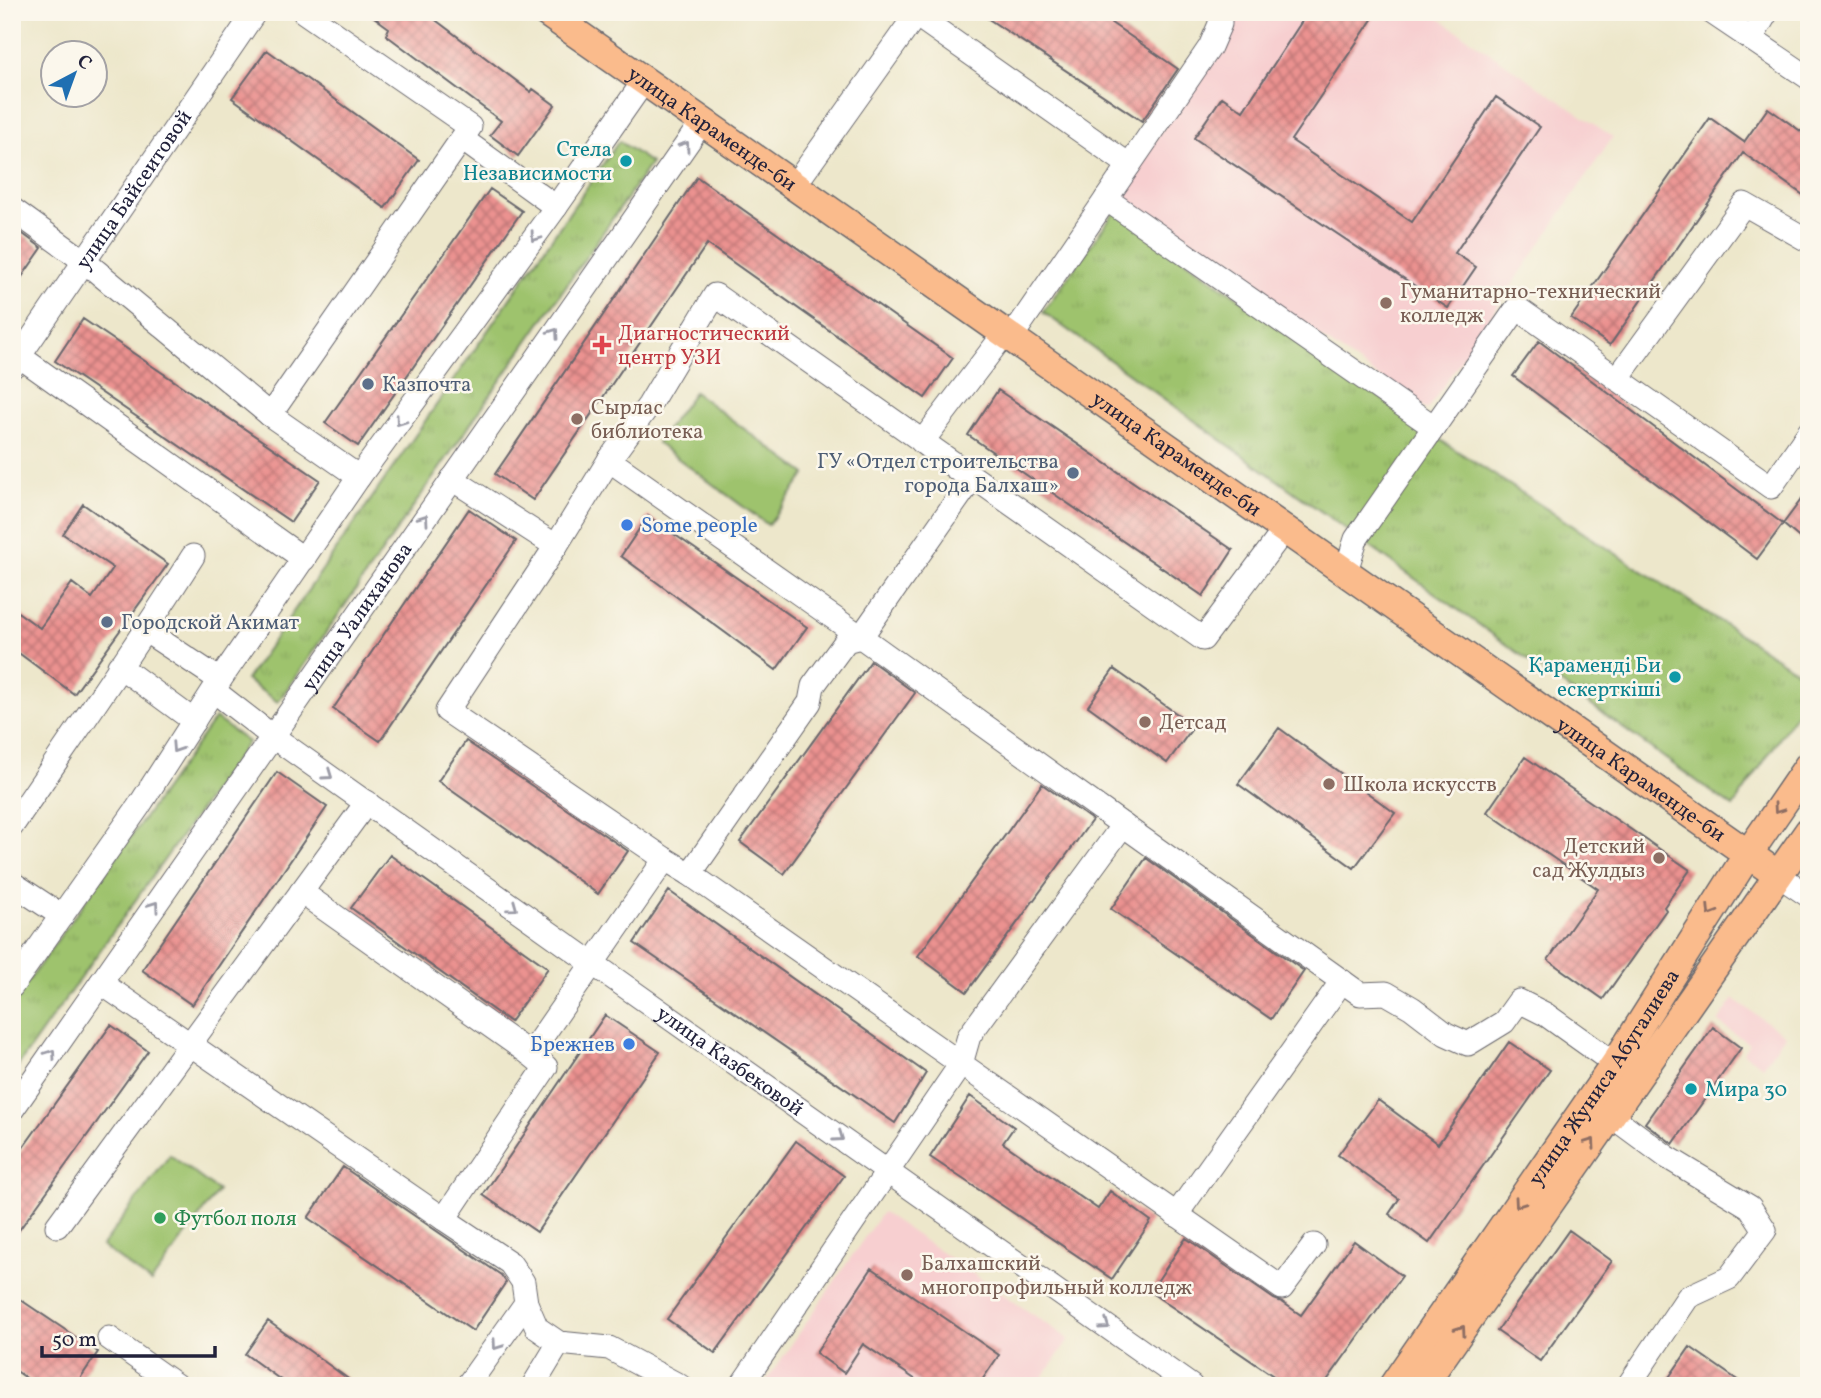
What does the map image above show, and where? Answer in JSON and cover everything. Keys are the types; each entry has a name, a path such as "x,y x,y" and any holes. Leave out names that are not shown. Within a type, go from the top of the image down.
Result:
{"main road":[{"name":"улица Караменде-би","path":"546,12 1778,874"},
{"name":"улица Жуниса Абугалиева","path":"1393,1386 1615,1064 1748,854 1809,765"},
{"name":"улица Жуниса Абугалиева","path":"1422,1386 1809,831"}],"street":[{"name":"улица Байсеитовой","path":"15,358 85,261 255,12"},
{"path":"270,415 470,127 304,12"},
{"path":"922,442 1008,335 1106,199 1210,47 1220,24 1220,12"},
{"path":"1711,12 1809,78"},
{"path":"1751,39 1768,12"},
{"path":"794,186 917,13 1129,165"},
{"path":"12,986 139,806 359,477 556,207 644,81"},
{"name":"улица Уалиханова","path":"12,1111 702,122"},
{"path":"462,139 556,207"},
{"path":"1106,199 1434,427"},
{"path":"1617,379 1744,204 1809,241"},
{"path":"12,209 85,261 270,415 359,477"},
{"path":"1285,529 1203,639 715,295 649,405 608,460 556,546 447,711 690,874 1282,1289 1314,1245"},
{"path":"1346,571 1356,538 1517,308 1771,487 1809,432"},
{"path":"15,358 304,559"},
{"path":"690,874 810,702 813,686 846,641 861,637 971,480 922,442"},
{"path":"608,460 861,637 1360,994 1386,993 1412,1008 1446,1034 1468,1044 1504,1022 1519,1001 1545,1014 1615,1064"},
{"path":"452,479 556,546"},
{"path":"12,826 119,666 146,631 193,556"},
{"name":"улица Казбековой","path":"146,631 217,686 272,736 1191,1386"},
{"path":"119,666 194,721"},
{"path":"57,1226 367,802"},
{"path":"741,1386 961,1064 970,1035 1123,825"},
{"path":"530,1054 665,859"},
{"name":"улица Караменде-би","path":"1778,874 1809,896"},
{"path":"12,883 62,916"},
{"path":"301,892 546,1068 444,1219"},
{"path":"1176,1215 1342,981"},
{"path":"101,983 510,1263 523,1282 526,1303 537,1328 559,1343 608,1348 680,1386"},
{"path":"1610,1115 1667,1157 1750,1207 1765,1230 1730,1278 1688,1297 1628,1386"},
{"path":"467,1386 526,1303"},
{"path":"109,1338 177,1386"},
{"path":"533,1386 559,1343"}],"shaded area":[{"name":"Гуманитарно-технический колледж","path":"1242,12 1430,12 1613,137 1427,410 1116,197"},
{"path":"1734,999 1785,1035 1763,1066 1743,1053 1749,1044 1718,1022"},
{"name":"Балхашский многопрофильный колледж","path":"882,1212 1069,1339 1037,1386 763,1386"}],"green space":[{"path":"619,141 651,163 278,702 246,680"},
{"path":"1115,211 1445,443 1809,679 1809,695 1733,807 1043,312"},
{"path":"694,392 806,474 768,525 657,443"},
{"path":"215,718 248,742 12,1074 12,1004"},
{"name":"Футбол поля","path":"170,1155 218,1191 151,1282 102,1246"}],"building":[{"path":"367,12 425,12 531,92 533,89 555,105 518,156 490,135 501,121 386,35 389,28"},
{"path":"978,12 1112,12 1107,20 1178,69 1142,121"},
{"path":"1308,12 1377,12 1291,140 1412,222 1496,97 1540,127 1455,253 1476,267 1448,308 1194,138 1222,97 1243,111"},
{"path":"267,50 419,160 385,208 232,98"},
{"path":"1768,108 1809,137 1809,199 1743,153 1610,345 1571,318 1710,118 1744,142"},
{"path":"697,177 953,358 925,398 707,244 533,500 495,474"},
{"path":"490,189 522,211 358,446 325,423"},
{"path":"12,226 42,248 12,291"},
{"path":"83,319 320,480 291,522 55,361"},
{"path":"1539,341 1783,524 1757,559 1513,376"},
{"path":"998,390 1233,550 1203,596 968,435"},
{"path":"1809,489 1809,546 1783,524"},
{"path":"83,504 168,564 74,694 12,648 12,608 40,628 72,583 92,598 113,568 63,534"},
{"path":"469,509 516,541 380,741 333,709"},
{"path":"648,516 807,627 776,670 621,556"},
{"path":"871,661 915,693 784,874 740,842"},
{"path":"1114,669 1194,726 1167,763 1088,706"},
{"path":"1279,728 1395,813 1354,868 1238,784"},
{"path":"466,741 628,851 598,894 438,781"},
{"path":"1525,757 1690,870 1664,907 1666,910 1603,999 1548,960 1598,889 1487,812"},
{"path":"277,772 327,807 192,1005 142,970"},
{"path":"1042,784 1092,820 967,992 918,956"},
{"path":"390,855 548,968 510,1022 351,908"},
{"path":"1146,858 1304,971 1271,1019 1111,909"},
{"path":"669,891 926,1073 895,1123 634,943"},
{"path":"605,1015 660,1052 537,1232 483,1195"},
{"path":"111,1025 148,1051 12,1240 12,1163"},
{"name":"Мира 30","path":"1713,1027 1741,1048 1673,1144 1645,1123"},
{"path":"1509,1042 1550,1070 1429,1243 1389,1214 1399,1199 1338,1155 1378,1100 1438,1144"},
{"path":"970,1096 1014,1127 1003,1143 1098,1209 1110,1191 1151,1221 1112,1279 930,1157"},
{"path":"796,1141 844,1176 715,1353 667,1319"},
{"path":"343,1167 501,1275 506,1282 473,1331 308,1218"},
{"path":"1569,1230 1612,1261 1540,1361 1497,1331"},
{"path":"1186,1238 1301,1315 1354,1241 1402,1276 1323,1386 1288,1386 1150,1292"},
{"path":"872,1268 999,1355 978,1386 925,1386 863,1344 844,1373 816,1353"},
{"path":"12,1294 98,1352 75,1386 38,1386 12,1368"},
{"path":"268,1321 358,1386 289,1386 245,1354"},
{"path":"1690,1347 1746,1386 1663,1386"}],"place":[{"name":"Стела Независимости","path":"626,161"},
{"name":"Гуманитарно-технический колледж","path":"1386,303"},
{"name":"Диагностический центр УЗИ","path":"602,345"},
{"name":"Казпочта","path":"368,384"},
{"name":"Сырлас библиотека","path":"577,419"},
{"name":"ГУ «Отдел строительства города Балхаш»","path":"1073,473"},
{"name":"Some people","path":"627,525"},
{"name":"Городской Акимат","path":"107,622"},
{"name":"Қараменді Би ескерткіші","path":"1675,677"},
{"name":"Детсад","path":"1145,722"},
{"name":"Школа искусств","path":"1329,784"},
{"name":"Детский сад Жулдыз","path":"1659,858"},
{"name":"Брежнев","path":"629,1044"},
{"name":"Мира 30","path":"1691,1089"},
{"name":"Футбол поля","path":"160,1218"},
{"name":"Балхашский многопрофильный колледж","path":"907,1275"}]}
